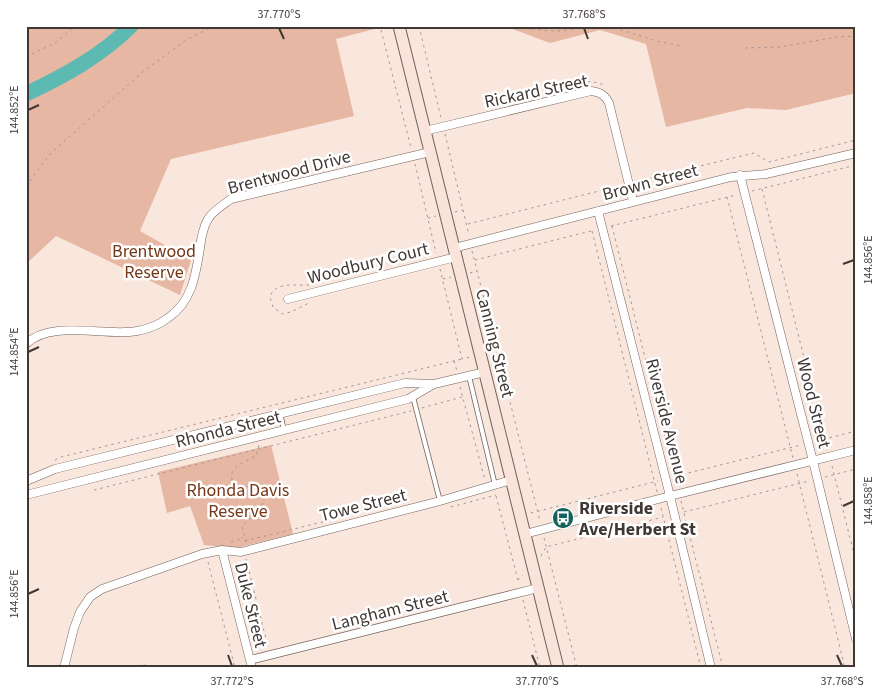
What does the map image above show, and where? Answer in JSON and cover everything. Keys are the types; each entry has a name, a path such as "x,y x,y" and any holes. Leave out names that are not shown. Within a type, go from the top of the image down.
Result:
{"street":[{"name":"Canning Street","path":"399,26 558,668"},
{"name":"Rickard Street","path":"425,131 591,90 596,91 601,93 609,102 633,201"},
{"name":"Brentwood Drive","path":"26,344 33,338 67,331 136,332 155,326 169,318 181,307 190,293 195,277 202,231 209,218 218,208 231,199 430,152"},
{"name":"Brown Street","path":"455,252 471,244 633,201 740,175 766,174 856,153"},
{"name":"Wood Street","path":"740,175 856,638"},
{"name":"Riverside Avenue","path":"598,211 666,479 711,668"},
{"name":"Woodbury Court","path":"288,299 438,262 455,252"},
{"name":"Rhonda Street","path":"26,481 55,469 405,383 434,384 484,372"},
{"name":"Rhonda Street","path":"26,495 399,401 413,396 434,384"},
{"path":"525,534 856,450"},
{"name":"Towe Street","path":"64,668 80,612 90,598 102,588 116,582 223,547 241,552 440,501 511,480"},
{"name":"Duke Street","path":"223,547 251,664"},
{"name":"Langham Street","path":"251,664 270,655 538,588"}],"lane":[{"path":"469,376 495,485"},
{"path":"413,396 440,501"},
{"path":"280,414 284,430"}],"path":[{"path":"26,57 55,43 75,26"},
{"path":"26,186 50,154 145,70 185,41 213,26"},
{"path":"419,26 576,668"},
{"path":"520,26 532,30 564,32 584,26"},
{"path":"608,26 660,42 682,46"},
{"path":"381,30 462,359"},
{"path":"745,48 773,48 837,37 856,36"},
{"path":"514,100 587,82 603,84 610,90"},
{"path":"468,224 754,153 769,162 856,140"},
{"path":"723,668 612,226 856,165"},
{"path":"762,188 856,562"},
{"path":"727,197 845,668"},
{"path":"475,260 602,228"},
{"path":"592,231 701,668"},
{"path":"53,461 61,457 480,354"},
{"path":"454,360 462,398 485,481"},
{"path":"94,490 462,398"},
{"path":"675,476 856,431"},
{"path":"262,435 256,456 235,468 230,478 234,483 256,488 262,494 264,500 260,510 242,526 245,541 361,512"},
{"path":"520,515 666,479"},
{"path":"495,485 540,668"},
{"path":"448,508 496,495"},
{"path":"223,547 244,538"},
{"path":"206,553 235,668"},
{"path":"246,560 270,655"},
{"path":"137,668 144,665 156,668"}],"green space":[{"name":"Brentwood Reserve","path":"26,26 378,26 378,28 336,39 354,116 171,159 140,231 191,260 180,295 56,236 26,264"},
{"path":"505,26 856,26 856,93 786,110 747,108 666,127 646,44 600,30 550,43"},
{"name":"Rhonda Davis Reserve","path":"271,445 293,534 236,548 204,545 190,506 167,513 158,472"}],"waterway":[{"path":"26,94 95,56 131,26"}],"place":[{"name":"Riverside Ave/Herbert St","path":"563,518"}]}
